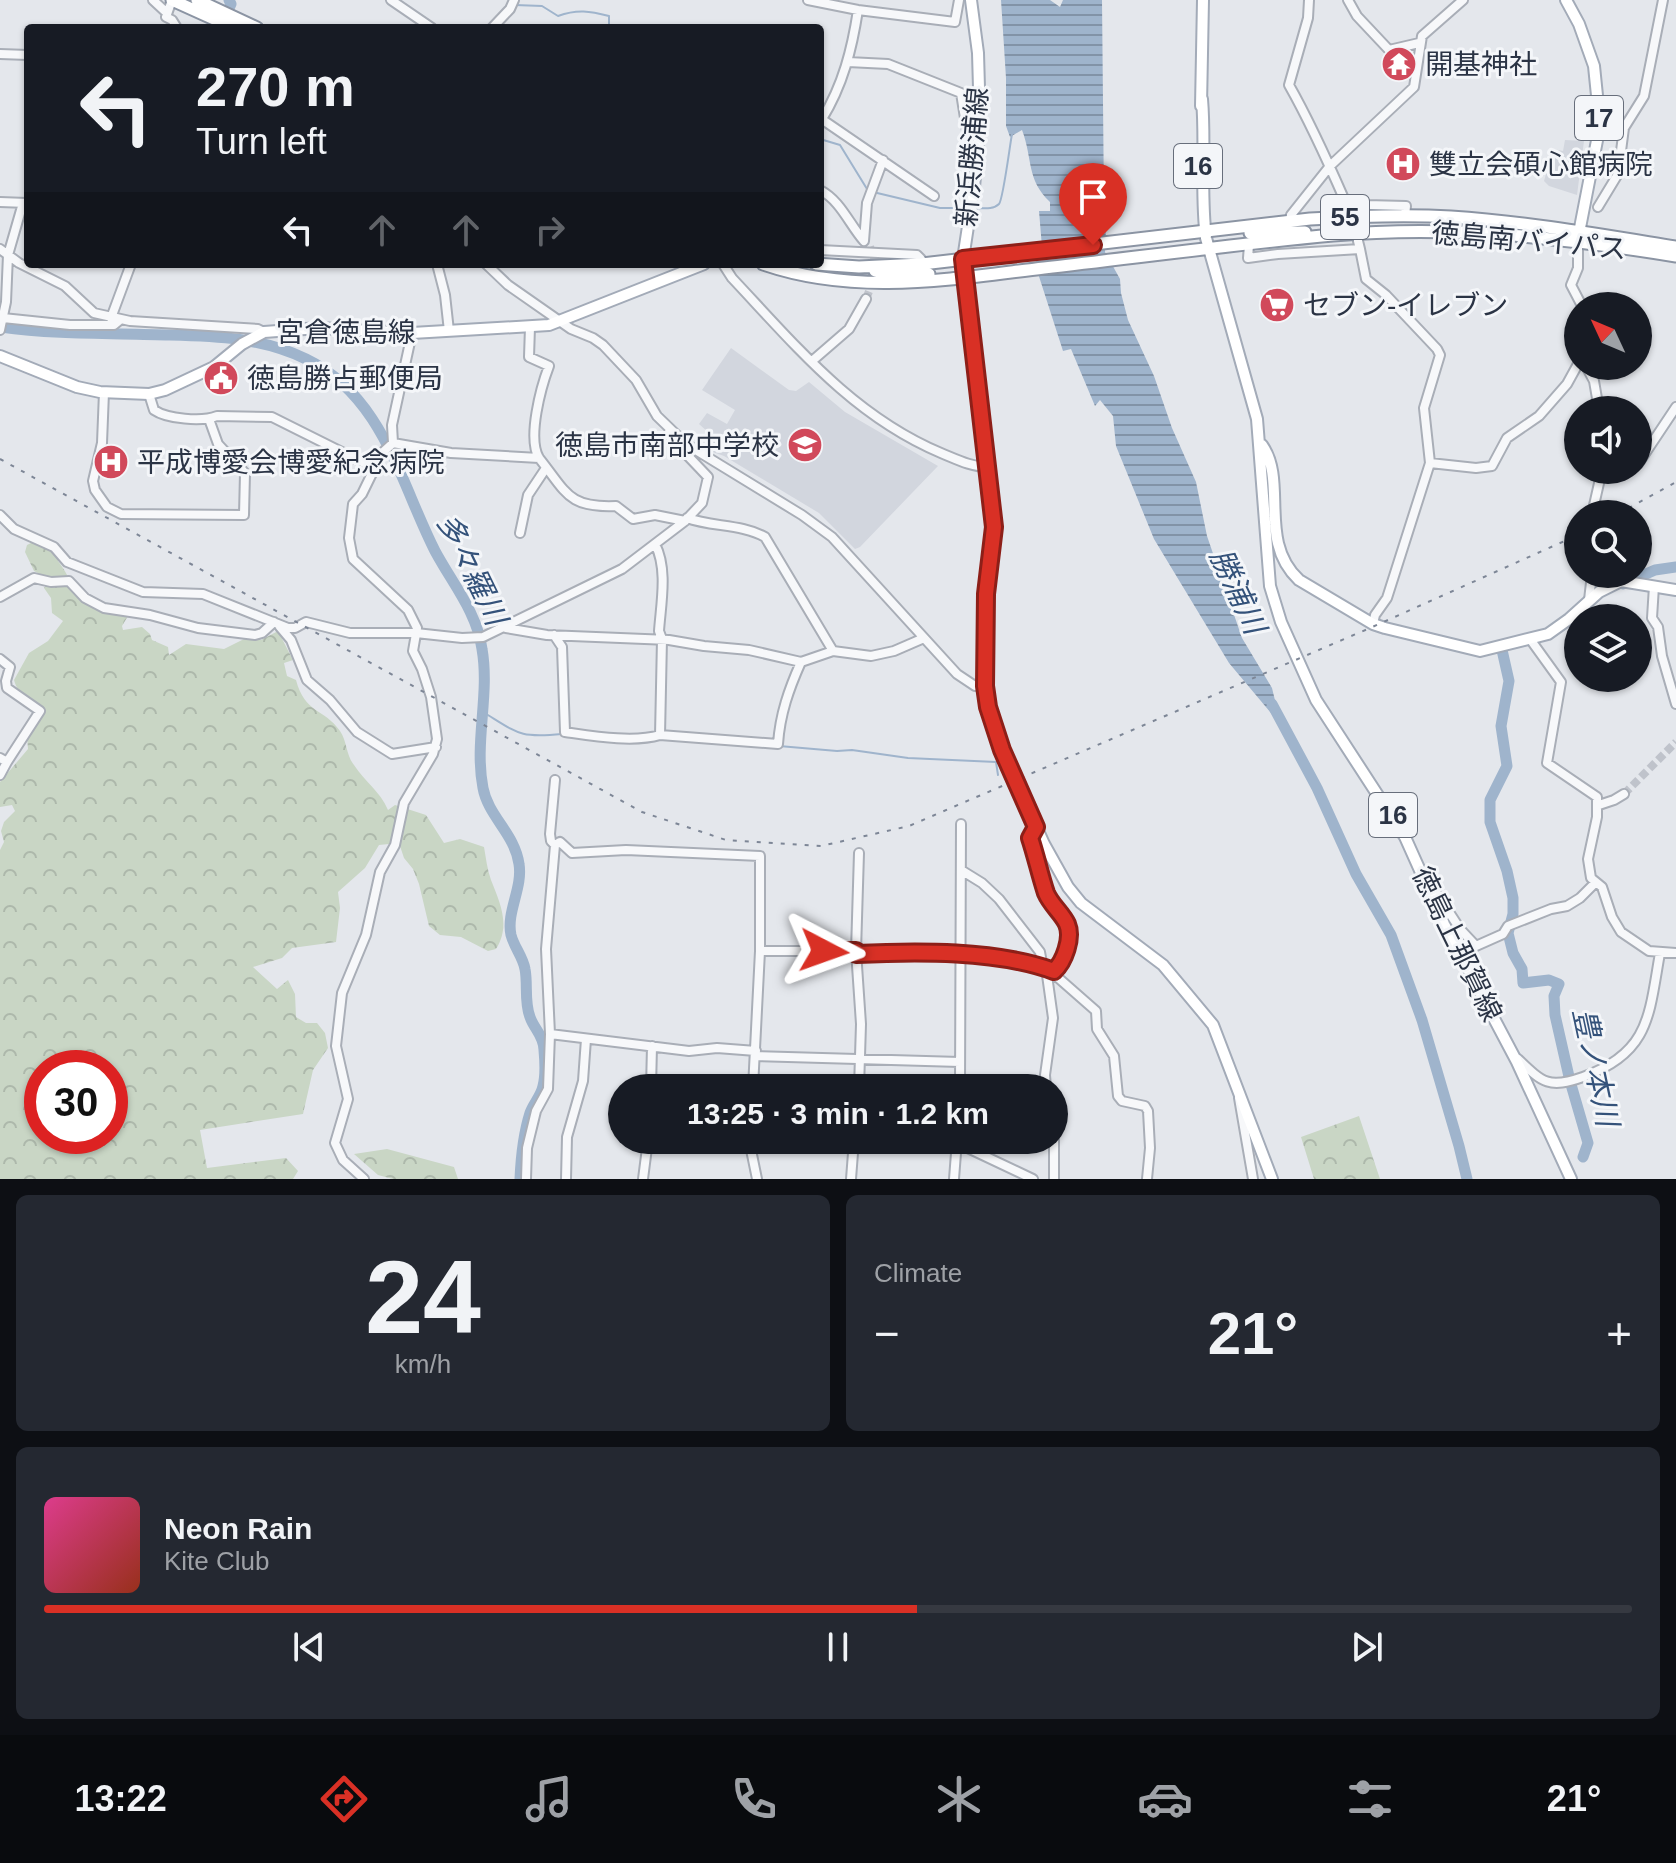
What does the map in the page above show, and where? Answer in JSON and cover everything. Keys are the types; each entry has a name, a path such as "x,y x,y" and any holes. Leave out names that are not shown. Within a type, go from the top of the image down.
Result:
{"highway":[{"path":"172,0 225,24"},
{"path":"197,0 248,24"},
{"name":"徳島南バイパス","path":"776,268 798,275 856,283 901,283 969,277 1202,240 1310,219 1405,216 1676,247"},
{"name":"徳島南バイパス","path":"824,265 859,267 922,264 1202,240 1249,245 1337,235 1482,226"},
{"path":"1202,240 1272,231 1337,235"},
{"name":"徳島南バイパス","path":"1578,236 1676,256"},
{"path":"859,267 887,274 955,271 969,277"}],"main road":[{"name":"新浜勝浦線","path":"971,0 976,28 980,123 968,259 994,527 986,594 985,686 988,707 1002,750 1058,871 1081,903 1163,965 1213,1025 1272,1179"},
{"name":"徳島上那賀線","path":"1203,0 1197,193 1202,240 1252,396 1261,443 1270,586 1276,610 1316,700 1397,821 1444,924 1512,1053 1571,1179"},
{"name":"17","path":"1566,0 1584,34 1594,66 1600,125 1578,236"},
{"name":"宮倉徳島線","path":"0,356 77,387 149,394 165,390 214,367 261,333 319,328 412,333 530,327 566,319 694,268"},
{"path":"1261,443 1269,454 1274,525 1289,570 1299,580 1373,624 1480,651 1556,630 1589,600 1621,581 1676,590"}],"street":[{"path":"153,0 174,24"},
{"path":"168,24 172,0"},
{"path":"391,0 426,24"},
{"path":"496,24 514,0"},
{"path":"808,0 955,22 959,0"},
{"path":"1309,0 1308,18 1289,85 1346,205 1406,206 1405,216"},
{"path":"1348,0 1357,16 1389,50 1419,43"},
{"path":"1291,215 1330,166 1414,87 1419,43 1426,30 1445,18 1463,0"},
{"path":"1598,207 1618,174 1624,128 1644,96 1663,0"},
{"path":"824,113 839,89 848,62 855,7"},
{"path":"0,54 24,55"},
{"path":"848,62 888,64 961,93 972,162 976,168"},
{"path":"824,120 934,196"},
{"path":"1600,125 1624,128"},
{"path":"824,193 846,215 867,244 867,203 883,160"},
{"path":"0,202 24,203"},
{"path":"24,206 8,255 2,323 114,325 120,320 130,268"},
{"path":"1575,292 1571,285 1578,268 1578,236"},
{"path":"1249,245 1248,258 1359,245 1366,279 1386,295 1440,355 1424,408 1430,463 1387,598 1375,615 1373,624"},
{"path":"0,249 24,264"},
{"path":"824,250 917,255 922,264"},
{"path":"32,268 65,286 94,313 120,320 258,329 261,333"},
{"path":"438,268 449,331"},
{"path":"490,268 508,285 566,319 571,329 593,338 624,365 669,428 686,444 802,515 832,537 968,683 985,686"},
{"path":"726,268 812,361 858,404 896,432 972,465 988,467"},
{"path":"812,361 849,329 866,299"},
{"path":"530,327 529,357 549,366 533,441 539,458 575,502 598,508 616,506 633,519 655,515 686,519 756,532 765,537 833,651"},
{"path":"364,1179 343,1160 335,1143 348,1099 336,1046 339,1002 350,968 366,935 380,872 395,845 404,803 436,747 434,712 422,669 413,651 416,633 408,610 353,559 349,538 353,504 390,445 412,333"},
{"path":"1430,463 1476,468 1492,466 1507,438 1539,416 1569,380"},
{"path":"104,392 102,443 93,481 100,501 121,514 244,515 245,473 218,444 209,419"},
{"path":"149,394 158,413 209,419 217,416 272,417 374,468"},
{"path":"1652,443 1676,407"},
{"path":"0,515 14,529 54,547 67,562 143,592 203,594 277,624 295,628 306,622 350,633 416,633 479,638 506,628 622,569 702,503 708,477 670,437 669,428"},
{"path":"390,445 451,453 539,458"},
{"path":"520,533 528,495 546,468"},
{"path":"655,544 661,555 662,570 660,735"},
{"path":"0,597 34,578 40,578 51,582 69,581 85,598 104,608 150,615 198,628 255,635 277,624"},
{"path":"1654,586 1652,618 1658,627 1662,656 1676,704"},
{"path":"1589,600 1590,588"},
{"path":"277,624 291,640 307,680 368,740 396,755 436,747"},
{"path":"291,640 295,628"},
{"path":"506,628 554,635 662,639 749,650 801,662 833,651 871,656 894,651 924,638"},
{"path":"554,635 562,647 565,732 642,740 660,735 778,744 779,724 801,662"},
{"path":"1530,639 1561,682 1547,763 1597,797 1599,805 1588,859 1595,883 1602,887 1612,917 1621,932 1649,951 1676,953"},
{"path":"0,659 10,667 7,688 40,711 4,760 0,775"},
{"path":"526,1179 527,1148 536,1111 548,1089 550,1034 546,949 555,845 550,834 555,780"},
{"path":"1599,805 1624,794"},
{"path":"960,1074 961,824"},
{"path":"1036,827 1030,838 1046,892 1067,924 1069,934 1063,959 1047,969"},
{"path":"555,845 560,842 572,853 626,850 760,856 760,951 754,1074"},
{"path":"859,853 856,952 860,1074"},
{"path":"961,870 982,883 999,899 1040,952 1047,969 1053,1018 1045,1074"},
{"path":"1426,884 1432,886 1460,929 1476,946 1503,934 1508,926 1567,906 1595,883"},
{"path":"760,951 960,954 1047,969 1096,1011 1097,1029 1114,1056 1118,1096 1122,1101 1145,1106 1148,1111 1150,1148 1147,1179"},
{"path":"1512,1053 1545,1083 1564,1083 1609,1068 1636,1043 1644,1027 1660,953"},
{"path":"550,1034 689,1051 717,1048 861,1060 960,1062"},
{"path":"566,1179 567,1137 583,1081 586,1039"},
{"path":"651,1074 652,1046"},
{"path":"1239,1090 1239,1113 1253,1179"},
{"path":"643,1179 646,1154"},
{"path":"752,1154 757,1179"},
{"path":"851,1179 853,1154"},
{"path":"954,1179 956,1154"},
{"path":"983,1154 1033,1179"},
{"path":"1054,1154 1054,1179"}],"shaded area":[{"path":"1565,140 1584,141 1577,195 1549,186 1544,181 1553,149 1563,151"},
{"name":"徳島市南部中学校","path":"731,348 789,390 796,391 809,382 845,412 938,466 855,549 819,513 724,456 707,450 709,433 699,424 707,413 727,424 735,410 702,390"}],"green space":[{"path":"33,542 49,549 59,557 58,561 86,601 105,613 128,616 123,630 142,627 152,640 168,647 169,655 186,644 224,649 246,638 257,637 261,640 278,631 293,660 284,663 287,676 296,680 304,699 340,731 351,761 388,810 395,805 426,815 444,843 460,839 484,847 502,914 503,931 496,949 488,951 461,937 440,935 429,926 419,884 399,843 379,845 365,868 338,892 340,908 336,942 292,948 282,958 253,967 277,989 288,980 295,994 296,1017 306,1023 317,1023 325,1033 328,1048 313,1070 303,1114 200,1130 207,1168 286,1158 298,1171 293,1179 0,1179 0,850 4,842 1,831 4,822 15,811 12,805 0,807 0,782 28,749 27,737 40,708 21,693 14,680 29,653 48,641 63,621 52,613 51,598 44,588 48,578 34,571 25,552 27,545"},
{"path":"1359,1116 1380,1179 1314,1179 1301,1137"},
{"path":"387,1149 454,1167 458,1179 393,1179 378,1175 354,1154"}],"water":[{"path":"1001,0 1050,0 1060,7 1063,0 1102,0 1104,204 1090,208 1092,215 1101,218 1106,228 1105,252 1120,279 1128,320 1196,482 1207,536 1242,638 1272,688 1281,725 1229,663 1154,539 1116,446 1113,416 1100,400 1095,406 1071,349 1063,351 1035,264 1042,247 1039,211 1050,211 1050,202 1033,177 1022,130 1010,137 1006,126"}],"waterway":[{"path":"222,24 231,4 229,0"},
{"path":"515,5 542,6 558,16 577,12 602,14 609,16 609,24"},
{"path":"975,208 991,208 999,204 1012,134"},
{"path":"824,140 840,145 867,189"},
{"path":"873,192 940,208 968,208"},
{"name":"多々羅川","path":"0,327 64,333 205,336 273,347 306,359 332,375 354,395 371,418 399,470 435,551 469,610 482,649 484,684 480,753 483,788 490,807 517,853 520,873 511,918 511,935 524,965 528,1011 544,1045 543,1086 526,1129 520,1179"},
{"name":"豊ノ本川","path":"1652,571 1676,567"},
{"name":"豊ノ本川","path":"1502,650 1509,681 1501,726 1507,766 1490,800 1490,822 1513,898 1508,933 1513,953 1522,969 1523,983 1549,980 1559,984 1554,996 1555,1015 1588,1143 1583,1157"},
{"name":"勝浦川","path":"1272,704 1317,788 1356,874 1391,935 1422,1020 1467,1179"},
{"path":"483,712 520,733 562,734"},
{"path":"779,746 852,750 908,758 996,762 998,775"}],"tunnel":[{"path":"866,299 875,267 870,247"},
{"path":"1624,794 1676,742"}],"railway":[{"path":"0,459 642,812 726,840 821,846 909,826 1564,541"},
{"path":"1643,500 1676,482"}],"place":[{"name":"開基神社","path":"1399,64"},
{"name":"雙立会碩心館病院","path":"1403,164"},
{"name":"セブン-イレブン","path":"1277,305"},
{"name":"徳島勝占郵便局","path":"221,378"},
{"name":"徳島市南部中学校","path":"805,445"},
{"name":"平成博愛会博愛紀念病院","path":"111,462"}],"route":[{"path":"824,951 960,954 1054,971 1063,959 1069,934 1067,924 1046,892 1030,838 1036,827 1002,750 988,707 985,686 986,594 994,527 963,259 1093,245"}]}
